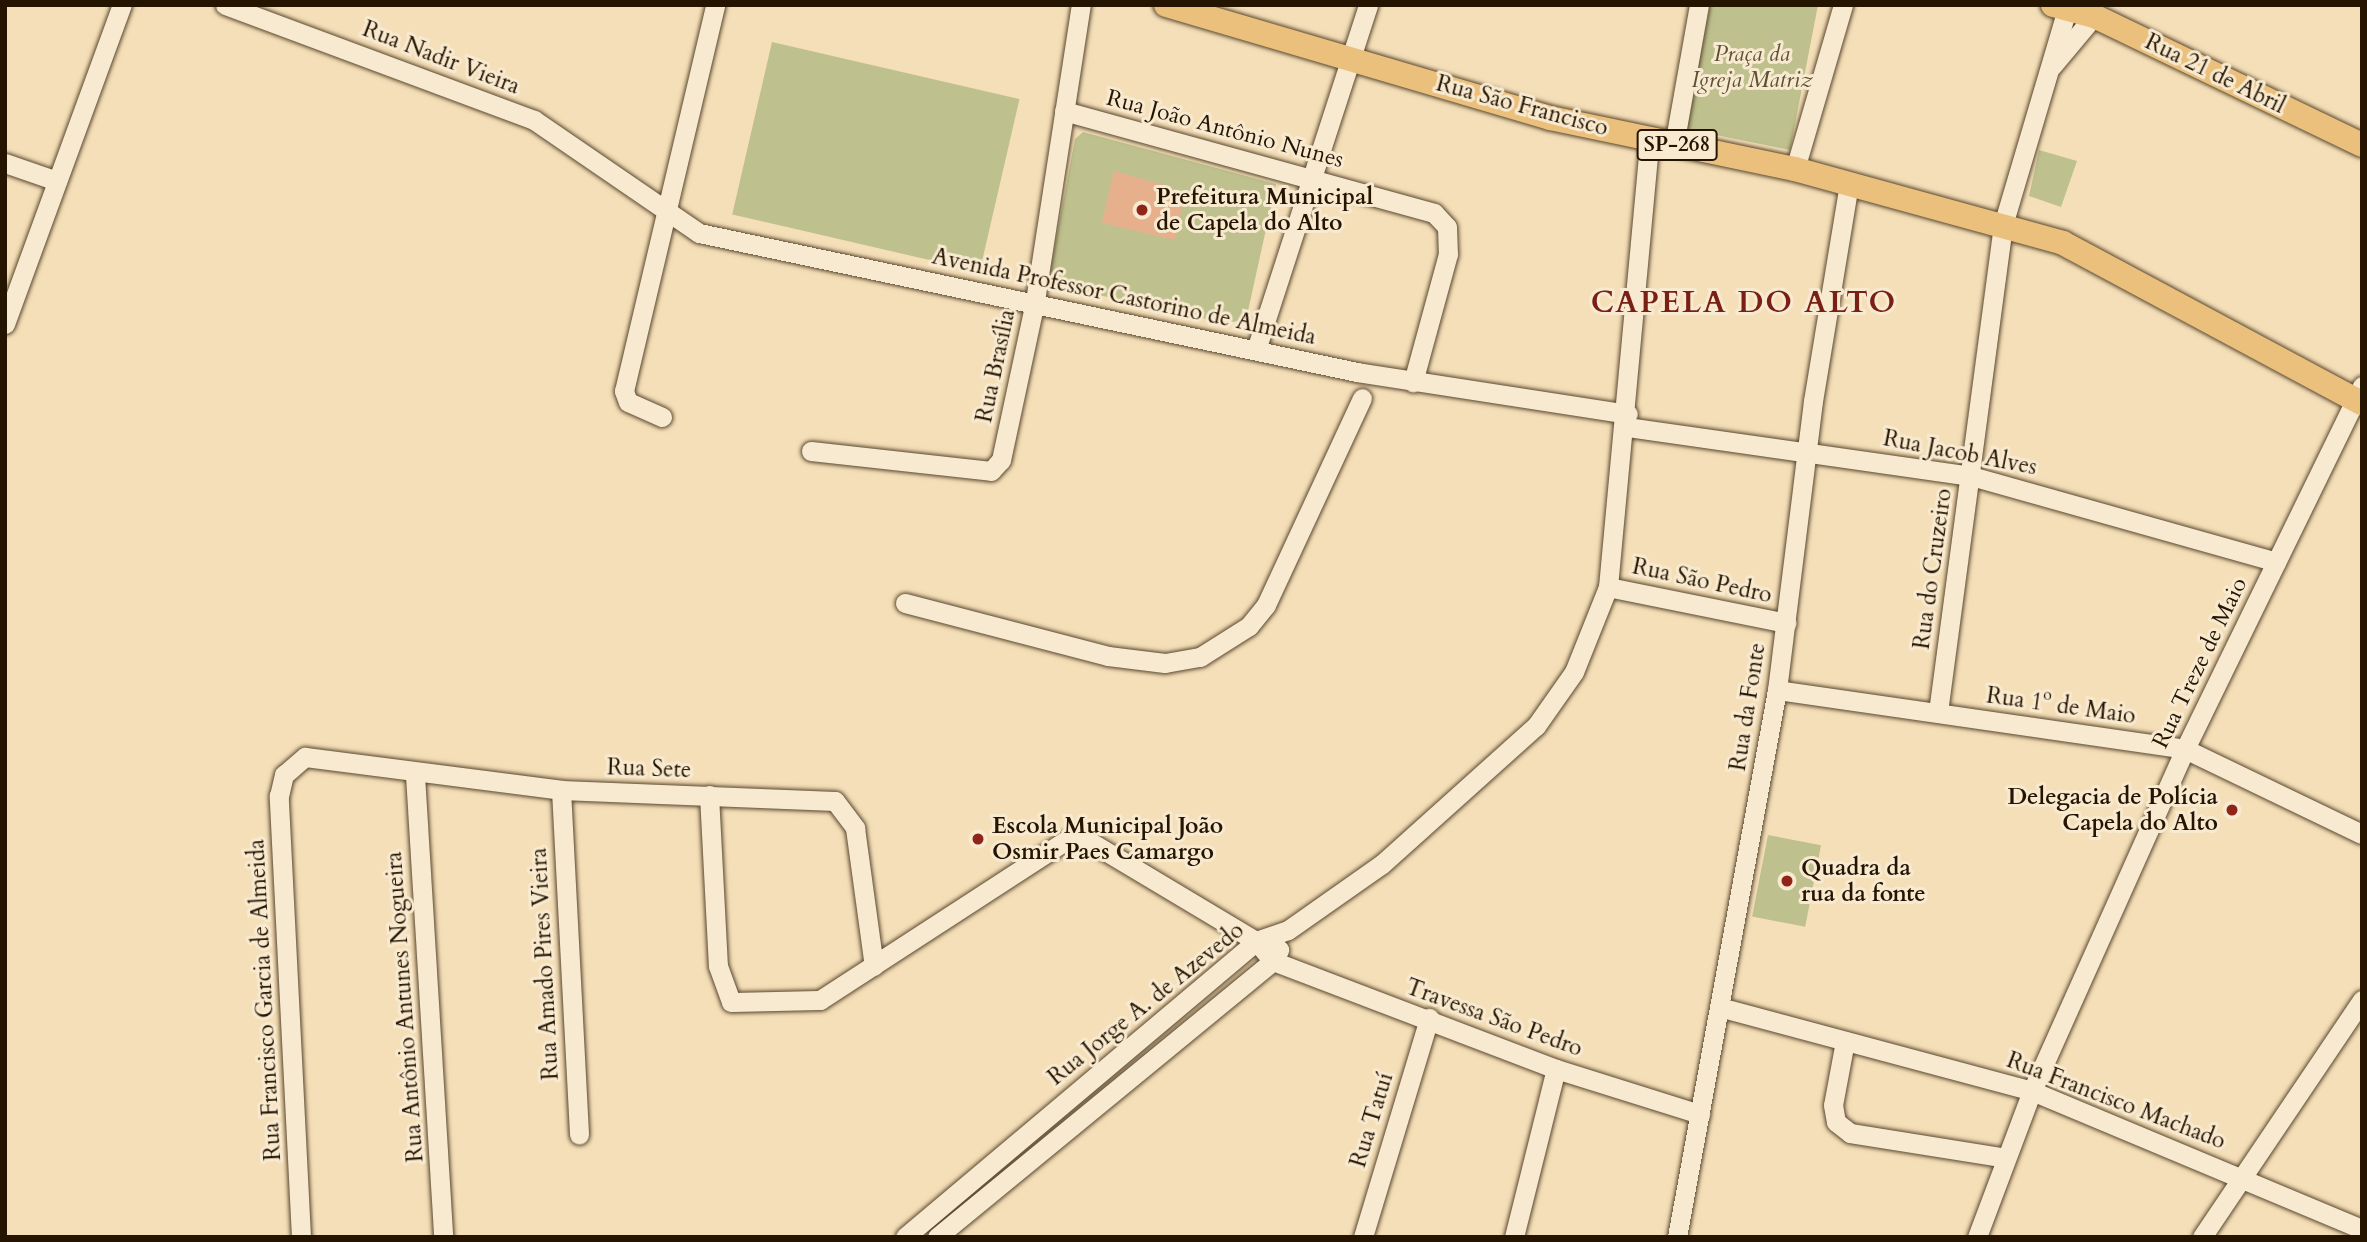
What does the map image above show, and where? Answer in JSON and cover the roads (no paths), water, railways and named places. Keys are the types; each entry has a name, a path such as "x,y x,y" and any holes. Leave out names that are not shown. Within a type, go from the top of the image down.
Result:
{"main road":[{"name":"Rua São Francisco","path":"1166,5 1550,118 1795,169 2003,225"},
{"name":"Rua 21 de Abril","path":"2063,6 2094,16 2362,145"},
{"name":"SP-268","path":"2003,225 2063,243 2360,396"}],"street":[{"path":"5,324 122,5"},
{"name":"Rua Nadir Vieira","path":"226,5 534,120 567,137 624,186"},
{"path":"663,417 628,402 625,391 663,213 715,5"},
{"name":"Rua Brasília","path":"811,451 991,471 1001,460 1035,301 1081,5"},
{"path":"1256,350 1368,5"},
{"path":"1674,145 1699,5"},
{"path":"1795,169 1843,5"},
{"name":"Rua do Cruzeiro","path":"1938,712 2003,225 2063,6"},
{"path":"2046,73 2094,16"},
{"name":"Rua João Antônio Nunes","path":"1065,111 1313,177 1433,213 1447,227 1448,254 1413,382"},
{"path":"1288,930 1382,864 1536,726 1574,672 1608,587 1628,421 1650,138"},
{"path":"5,163 57,181"},
{"name":"Rua da Fonte","path":"1676,1237 1723,1008 1777,691 1807,452 1849,183"},
{"name":"Avenida Professor Castorino de Almeida","path":"624,186 663,213 699,233 1413,382 1628,421"},
{"name":"Rua Treze de Maio","path":"1977,1237 2032,1091 2185,749 2360,396"},
{"path":"905,603 1108,656 1165,663 1200,657 1250,626 1266,605 1362,398"},
{"name":"Rua Jacob Alves","path":"1628,421 1807,452 1971,476 2276,562"},
{"name":"Rua São Pedro","path":"1608,587 1786,623"},
{"name":"Rua 1º de Maio","path":"1777,691 2185,749 2362,834"},
{"name":"Rua Sete","path":"292,764 322,757 415,775 561,790 816,798 835,801 846,811 855,828 874,966"},
{"name":"Rua Francisco Garcia de Almeida","path":"292,764 279,796 301,1237"},
{"name":"Rua Antônio Antunes Nogueira","path":"415,775 443,1237"},
{"name":"Rua Amado Pires Vieira","path":"561,790 579,1135"},
{"path":"709,795 718,966 732,1002 820,1000 1065,841 1087,840 1256,941 1273,961"},
{"name":"Rua Jorge A. de Azevedo","path":"905,1237 1256,941 1288,930"},
{"name":"Rua Jorge A. de Azevedo","path":"937,1237 1273,961 1288,930"},
{"name":"Travessa São Pedro","path":"1273,961 1429,1018 1556,1069 1700,1114"},
{"path":"2202,1237 2362,1000"},
{"name":"Rua Francisco Machado","path":"1723,1008 2032,1091 2362,1229"},
{"name":"Rua Tatuí","path":"1363,1237 1429,1018"},
{"path":"1845,1041 1833,1105 1836,1122 1850,1133 2006,1158"},
{"path":"1514,1237 1556,1069"}],"place":[{"name":"Prefeitura Municipal de Capela do Alto","path":"1142,210"},
{"name":"Delegacia de Polícia Capela do Alto","path":"2232,810"},
{"name":"Escola Municipal João Osmir Paes Camargo","path":"978,839"},
{"name":"Quadra da rua da fonte","path":"1787,881"}],"district":[{"name":"CAPELA DO ALTO","path":"1744,303"}],"park label":[{"name":"Praça da Igreja Matriz","path":"1752,67"}]}
